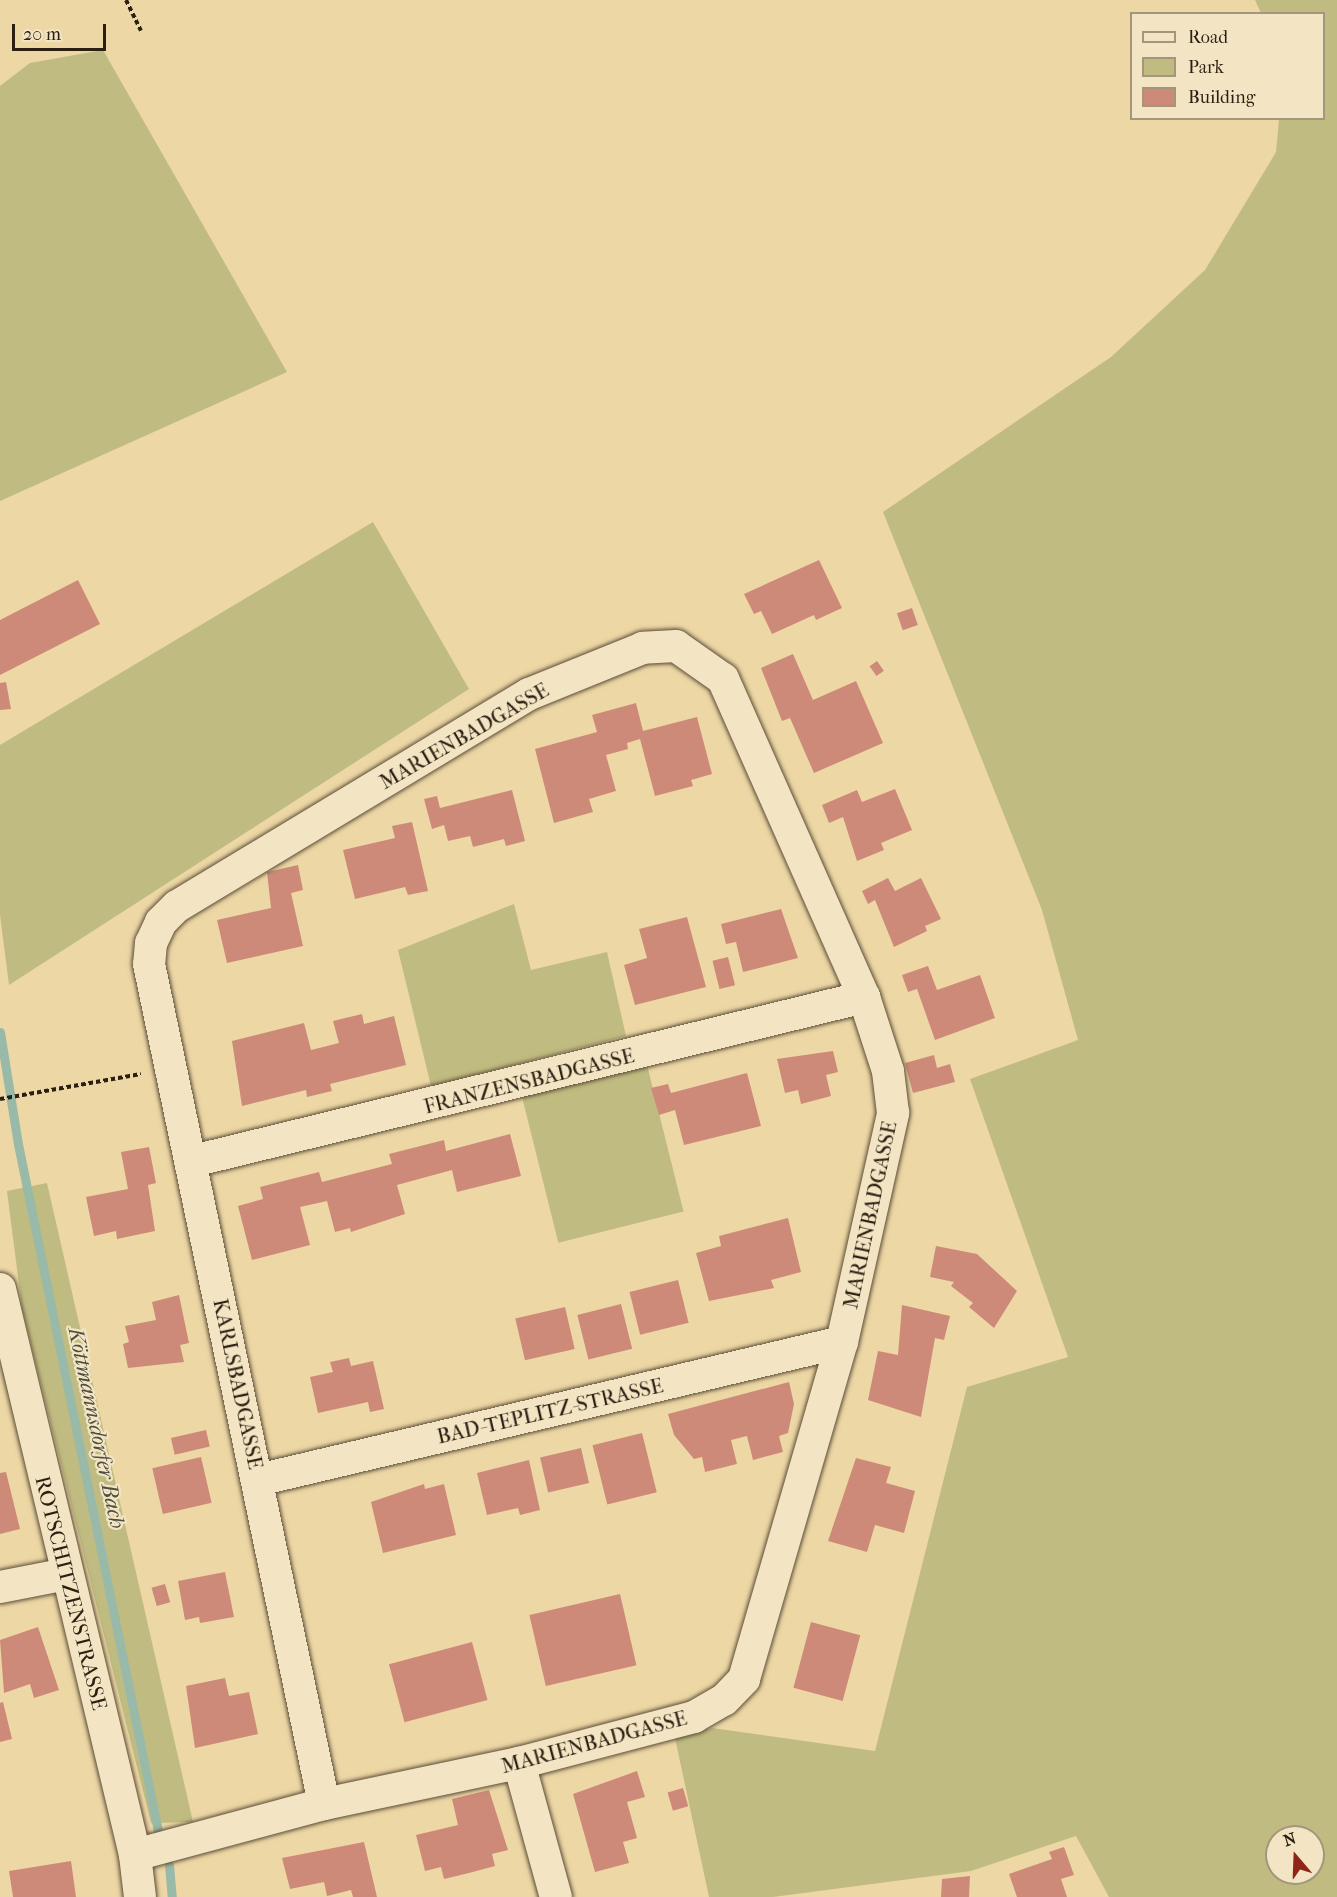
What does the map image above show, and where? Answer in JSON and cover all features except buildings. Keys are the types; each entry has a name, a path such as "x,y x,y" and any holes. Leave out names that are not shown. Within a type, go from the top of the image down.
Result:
{"street":[{"name":"MARIENBADGASSE","path":"135,1855 324,1804 519,1763 694,1717 723,1700 744,1679 842,1342 893,1113 888,1071 864,997 723,679 676,646 643,648 529,694 248,863 177,906 161,922 151,943 149,964"},
{"name":"KARLSBADGASSE","path":"149,964 193,1161 324,1804"},
{"name":"FRANZENSBADGASSE","path":"193,1161 864,997"},
{"name":"ROTSCHITZENSTRASSE","path":"0,1289 135,1855 140,1897"},
{"name":"BAD-TEPLITZ-STRASSE","path":"258,1480 842,1342"},
{"path":"0,1587 67,1574"},
{"path":"519,1763 556,1897"}],"path":[{"path":"126,0 141,31"},
{"path":"0,1099 172,1068"}],"green space":[{"path":"1255,0 1337,0 1337,1897 1109,1897 1076,1836 971,1871 773,1897 709,1897 675,1738 712,1728 875,1751 967,1387 1068,1357 970,1079 1078,1040 1042,910 883,512 1111,357 1205,270 1276,152 1279,120 1325,120 1325,12 1261,12"},
{"path":"103,50 287,372 0,501 0,86 30,63"},
{"path":"373,522 469,689 9,985 0,915 0,745"},
{"path":"514,904 531,970 607,952 626,1036 431,1086 398,950"},
{"path":"647,1065 684,1212 558,1243 522,1096"},
{"path":"47,1183 193,1822 151,1823 22,1308 7,1191"}],"waterway":[{"name":"Köttmannsdorfer Bach","path":"0,1032 18,1144 158,1831"},
{"name":"Köttmannsdorfer Bach","path":"169,1865 172,1897"}]}
